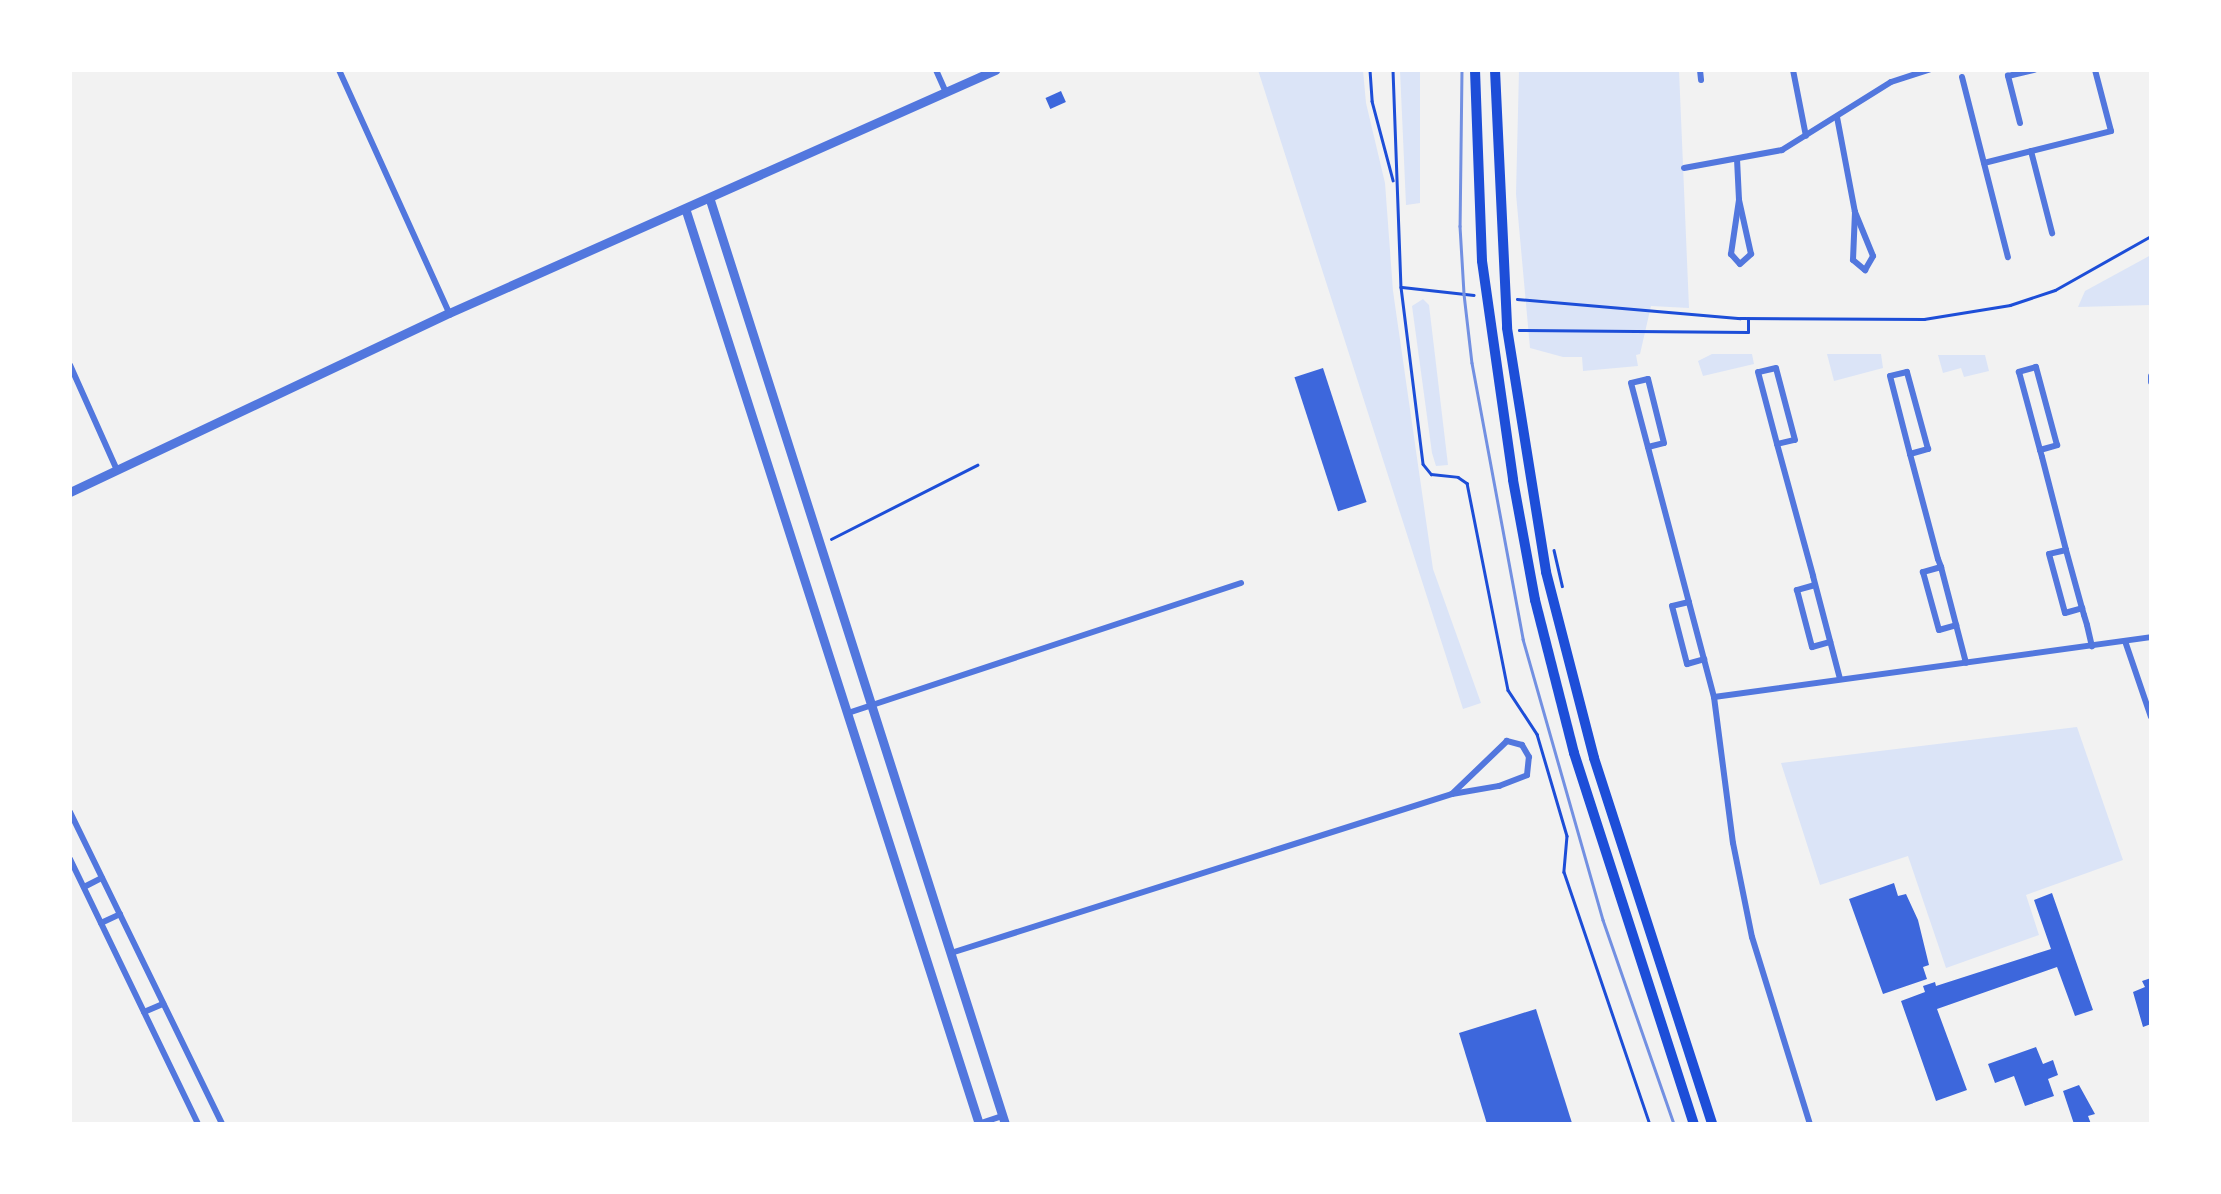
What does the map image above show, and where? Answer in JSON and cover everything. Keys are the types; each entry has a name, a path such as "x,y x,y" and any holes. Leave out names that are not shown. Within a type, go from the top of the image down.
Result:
{"main road":[{"path":"1475,70 1486,298 1535,600 1574,752 1694,1124"},
{"path":"1495,70 1507,328 1546,572 1594,758 1712,1124"}],"street":[{"path":"339,70 449,313"},
{"path":"936,70 946,92"},
{"path":"70,492 449,313 686,211 994,70"},
{"path":"1700,70 1701,80"},
{"path":"1794,70 1806,136"},
{"path":"1684,168 1782,150 1892,82 1929,70"},
{"path":"2020,123 2008,76 2034,70"},
{"path":"1984,163 2111,131 2095,70"},
{"path":"1962,78 2008,258"},
{"path":"1837,117 1855,212 1873,256 1865,270 1859,270 1853,260 1855,212"},
{"path":"2031,151 2052,233"},
{"path":"1737,159 1739,200 1750,254 1740,264 1730,254 1739,200"},
{"path":"686,211 978,1124 1004,1120 710,200"},
{"path":"70,365 117,470"},
{"path":"2040,450 2057,445 2036,367 2019,372 2092,646"},
{"path":"1777,444 1795,440 1776,368 1758,372 1777,444 1815,585 1840,680"},
{"path":"1910,454 1928,450 1907,372 1890,376 1910,454 1966,663"},
{"path":"1648,447 1664,443 1648,379 1631,383 1714,697 1733,843 1752,937 1810,1124"},
{"path":"2066,550 2049,554 2065,613 2082,608"},
{"path":"1940,567 1923,572 1939,630 1956,625"},
{"path":"848,713 1241,584"},
{"path":"1815,585 1797,590 1812,647 1830,642"},
{"path":"1689,602 1672,606 1687,664 1704,660"},
{"path":"1714,697 2151,638"},
{"path":"2125,641 2151,717"},
{"path":"951,953 1452,794 1527,776 1529,757 1522,744 1507,741 1452,794"},
{"path":"70,812 222,1124"},
{"path":"70,859 198,1124"},
{"path":"84,888 102,878"},
{"path":"101,923 120,914"},
{"path":"915,924 940,916"},
{"path":"144,1012 164,1004"}],"path":[{"path":"1370,70 1372,101 1395,186"},
{"path":"1393,70 1401,287 1423,464 1430,474 1458,477 1468,484 1508,690 1537,734 1567,836 1564,872 1650,1124"},
{"path":"1541,302 1748,318 1924,320 2010,305 2096,270 2151,236"},
{"path":"1401,287 1453,293"},
{"path":"1522,347 1519,329 1748,332 1748,318"},
{"path":"820,545 977,465"},
{"path":"1552,541 1562,586"}],"shaded area":[{"path":"1258,70 1363,70 1366,103 1385,183 1393,291 1433,569 1481,703 1463,709"},
{"path":"1400,70 1420,70 1420,203 1406,205"},
{"path":"1519,70 1679,70 1689,308 1651,306 1640,354 1636,355 1638,366 1583,371 1582,357 1563,357 1530,348 1516,194"},
{"path":"2151,255 2151,305 2078,307 2085,291"},
{"path":"1423,299 1429,305 1448,465 1436,466 1432,453 1412,306"},
{"path":"1712,354 1752,354 1754,364 1703,376 1698,361"},
{"path":"1827,354 1881,354 1883,368 1834,381"},
{"path":"1938,355 1985,355 1989,371 1964,377 1961,368 1943,373"},
{"path":"2077,727 2123,860 2026,895 2039,935 1946,968 1908,856 1820,885 1781,763"}],"building":[{"path":"1061,91 1066,102 1050,109 1045,98"},
{"path":"1323,368 1367,502 1338,511 1294,377"},
{"path":"1894,883 1898,896 1906,894 1918,920 1929,965 1923,967 1927,979 1883,994 1849,899"},
{"path":"2052,893 2093,1010 2075,1016 2057,967 1937,1009 1967,1090 1936,1101 1901,1001 1925,992 1923,986 1935,982 1936,986 2051,949 2034,900"},
{"path":"2151,978 2151,1024 2143,1027 2133,992 2145,987 2142,981"},
{"path":"1536,1009 1572,1123 1487,1124 1459,1033"},
{"path":"2036,1047 2043,1064 2053,1060 2058,1075 2048,1079 2054,1096 2025,1106 2014,1076 1995,1083 1988,1064"},
{"path":"2079,1085 2095,1114 2088,1116 2091,1124 2074,1124 2063,1091"}],"tram line":[{"path":"1462,70 1460,226 1464,294 1472,363 1523,639 1603,920 1674,1124"}]}
